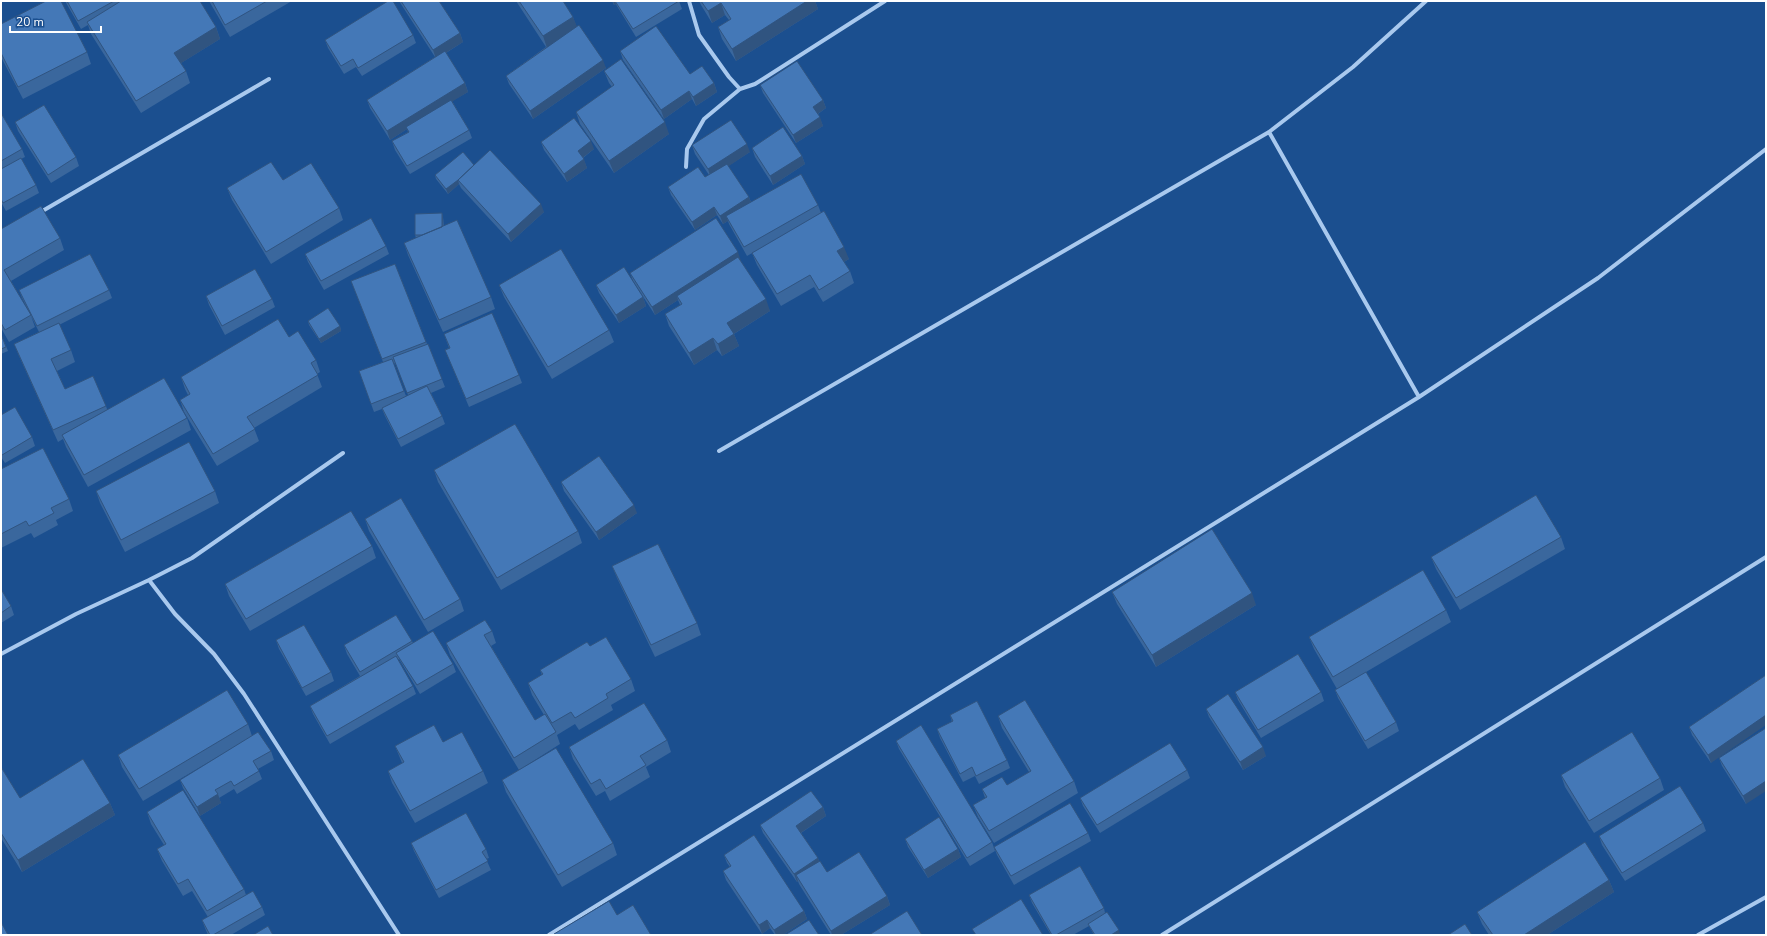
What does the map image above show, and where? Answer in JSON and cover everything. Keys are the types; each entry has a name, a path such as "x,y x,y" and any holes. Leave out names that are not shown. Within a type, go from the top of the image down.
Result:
{"street":[{"path":"689,1 699,35 729,77 740,89"},
{"path":"686,167 687,150 704,119 740,89 754,84 885,1"},
{"path":"719,451 1269,132 1353,66 1426,1"},
{"path":"35,216 269,80"},
{"path":"1269,132 1419,397"},
{"path":"549,935 1419,397 1598,278 1766,149"},
{"path":"1,654 76,614 192,558 343,453"},
{"path":"1162,935 1766,558"},
{"path":"149,580 175,614 214,654 244,694 399,935"},
{"path":"1698,935 1766,897"}],"building":[{"path":"46,1 61,1 87,52 18,87 1,53 1,24"},
{"path":"67,1 114,1 78,21"},
{"path":"121,1 200,1 216,27 174,53 186,71 136,101 87,22"},
{"path":"212,1 267,1 225,25"},
{"path":"388,1 393,1 413,35 358,68 353,59 341,66 325,40"},
{"path":"401,1 439,1 460,33 433,50"},
{"path":"519,1 563,1 573,17 543,36"},
{"path":"615,1 679,1 633,29"},
{"path":"701,1 807,1 732,49 718,27 731,19 721,3 708,11"},
{"path":"579,25 603,60 530,111 506,76"},
{"path":"656,26 690,74 702,66 714,83 693,97 689,91 661,110 620,51"},
{"path":"445,51 465,83 387,131 367,100"},
{"path":"621,59 665,122 609,161 576,112 614,85 604,71"},
{"path":"797,61 823,100 813,107 820,117 793,135 760,85"},
{"path":"451,100 469,130 407,166 392,141 409,132 406,127"},
{"path":"44,105 76,157 48,175 15,122"},
{"path":"1,113 22,149 1,161"},
{"path":"574,118 591,141 578,151 584,159 564,174 541,142"},
{"path":"731,120 747,144 708,169 692,145"},
{"path":"783,127 802,156 770,176 752,148"},
{"path":"490,150 541,204 508,234 458,180"},
{"path":"463,152 474,165 446,189 435,175"},
{"path":"21,158 36,185 3,203 1,199 1,169"},
{"path":"271,162 283,180 311,163 339,208 266,252 227,188"},
{"path":"727,164 749,197 720,216 714,207 692,222 668,187 698,167 705,177"},
{"path":"801,174 818,205 744,247 726,216"},
{"path":"41,206 60,238 4,270 31,315 5,330 1,323 1,229"},
{"path":"824,211 844,247 837,251 850,271 819,290 810,275 777,294 752,253"},
{"path":"442,213 442,227 422,235 415,235 415,214"},
{"path":"371,218 386,246 321,281 305,254"},
{"path":"716,218 738,252 652,307 630,273"},
{"path":"457,220 491,297 439,320 404,243"},
{"path":"561,249 609,330 548,367 499,285"},
{"path":"90,254 109,290 37,326 19,290"},
{"path":"738,257 766,299 727,323 734,334 718,344 713,338 689,353 665,314 682,304 677,296"},
{"path":"395,264 426,342 382,359 351,281"},
{"path":"624,267 643,297 616,315 596,285"},
{"path":"255,269 272,299 222,326 206,296"},
{"path":"328,308 340,326 319,339 308,321"},
{"path":"492,313 519,375 466,399 445,350 450,348 444,334"},
{"path":"278,319 289,337 298,331 316,360 311,363 318,375 247,417 255,429 213,454 180,400 190,394 181,377"},
{"path":"59,323 71,350 51,359 65,389 93,376 106,406 53,430 14,344"},
{"path":"1,334 6,347 1,349"},
{"path":"428,344 442,379 407,393 393,357"},
{"path":"392,359 404,391 371,404 359,371"},
{"path":"164,378 187,418 84,475 62,435"},
{"path":"427,386 442,416 398,439 382,408"},
{"path":"15,407 32,437 2,455 1,415"},
{"path":"515,424 578,531 497,578 434,470"},
{"path":"189,442 215,491 121,540 96,491"},
{"path":"43,448 69,499 51,508 54,513 29,526 26,521 1,534 1,469"},
{"path":"599,456 634,505 596,532 561,482"},
{"path":"1536,495 1561,537 1456,598 1431,557"},
{"path":"401,498 460,599 424,620 365,519"},
{"path":"351,511 372,546 246,619 225,584"},
{"path":"1212,529 1252,593 1152,655 1112,592"},
{"path":"658,544 697,623 651,645 612,566"},
{"path":"1423,570 1446,610 1333,677 1309,637"},
{"path":"1,589 11,606 1,613"},
{"path":"396,615 412,641 360,672 344,645"},
{"path":"485,620 492,631 484,635 535,720 545,714 556,732 514,758 446,643"},
{"path":"304,625 331,672 302,688 276,640"},
{"path":"433,631 453,664 417,685 396,653"},
{"path":"606,637 631,679 606,694 608,698 575,718 571,712 552,723 528,683 543,674 540,670 587,642 590,646"},
{"path":"1298,654 1321,692 1258,730 1235,692"},
{"path":"396,656 413,686 327,736 310,706"},
{"path":"1366,672 1396,722 1365,741 1335,690"},
{"path":"1766,675 1766,715 1708,755 1689,727"},
{"path":"227,690 248,724 139,789 118,755"},
{"path":"1228,694 1263,747 1240,762 1206,709"},
{"path":"1025,700 1074,781 989,831 973,805 987,797 982,789 1002,777 1007,785 1031,771 998,716"},
{"path":"977,701 1007,760 976,776 972,767 960,774 937,729 953,721 950,715"},
{"path":"644,703 667,740 640,756 646,765 606,789 600,779 591,784 569,747"},
{"path":"434,725 443,742 462,732 483,771 410,811 388,771 404,762 395,746"},
{"path":"921,725 992,842 967,858 896,741"},
{"path":"1766,728 1766,781 1743,796 1719,758"},
{"path":"258,732 271,751 253,761 259,771 234,786 231,781 215,790 218,794 197,807 180,780"},
{"path":"1632,732 1660,778 1589,821 1561,775"},
{"path":"1170,743 1187,770 1097,825 1080,798"},
{"path":"556,748 613,843 558,875 502,780"},
{"path":"83,759 110,803 18,860 1,833 1,767 20,798"},
{"path":"1680,786 1703,823 1622,873 1599,836"},
{"path":"183,790 244,889 207,911 188,879 178,884 157,849 166,844 147,812"},
{"path":"811,791 823,807 796,826 818,858 794,874 760,825"},
{"path":"1070,803 1088,833 1011,876 994,847"},
{"path":"466,813 486,849 482,852 488,861 436,890 411,843"},
{"path":"939,817 958,849 924,870 905,839"},
{"path":"754,835 804,911 774,930 767,920 759,925 723,871 731,866 724,855"},
{"path":"1585,842 1609,880 1524,935 1493,935 1477,912"},
{"path":"859,852 887,896 831,931 796,875 820,861 827,872"},
{"path":"1080,866 1104,908 1056,935 1052,935 1029,895"},
{"path":"253,891 262,907 213,935 210,935 202,920"},
{"path":"1021,899 1043,935 976,935 972,929"},
{"path":"609,901 617,915 633,905 651,935 554,935 554,934"},
{"path":"907,911 922,935 869,935"},
{"path":"1107,912 1119,930 1111,935 1095,935 1088,924"},
{"path":"809,920 819,935 785,935"},
{"path":"1,922 8,935 1,935"},
{"path":"1465,924 1472,935 1448,935"},
{"path":"268,926 273,935 253,935"}]}
